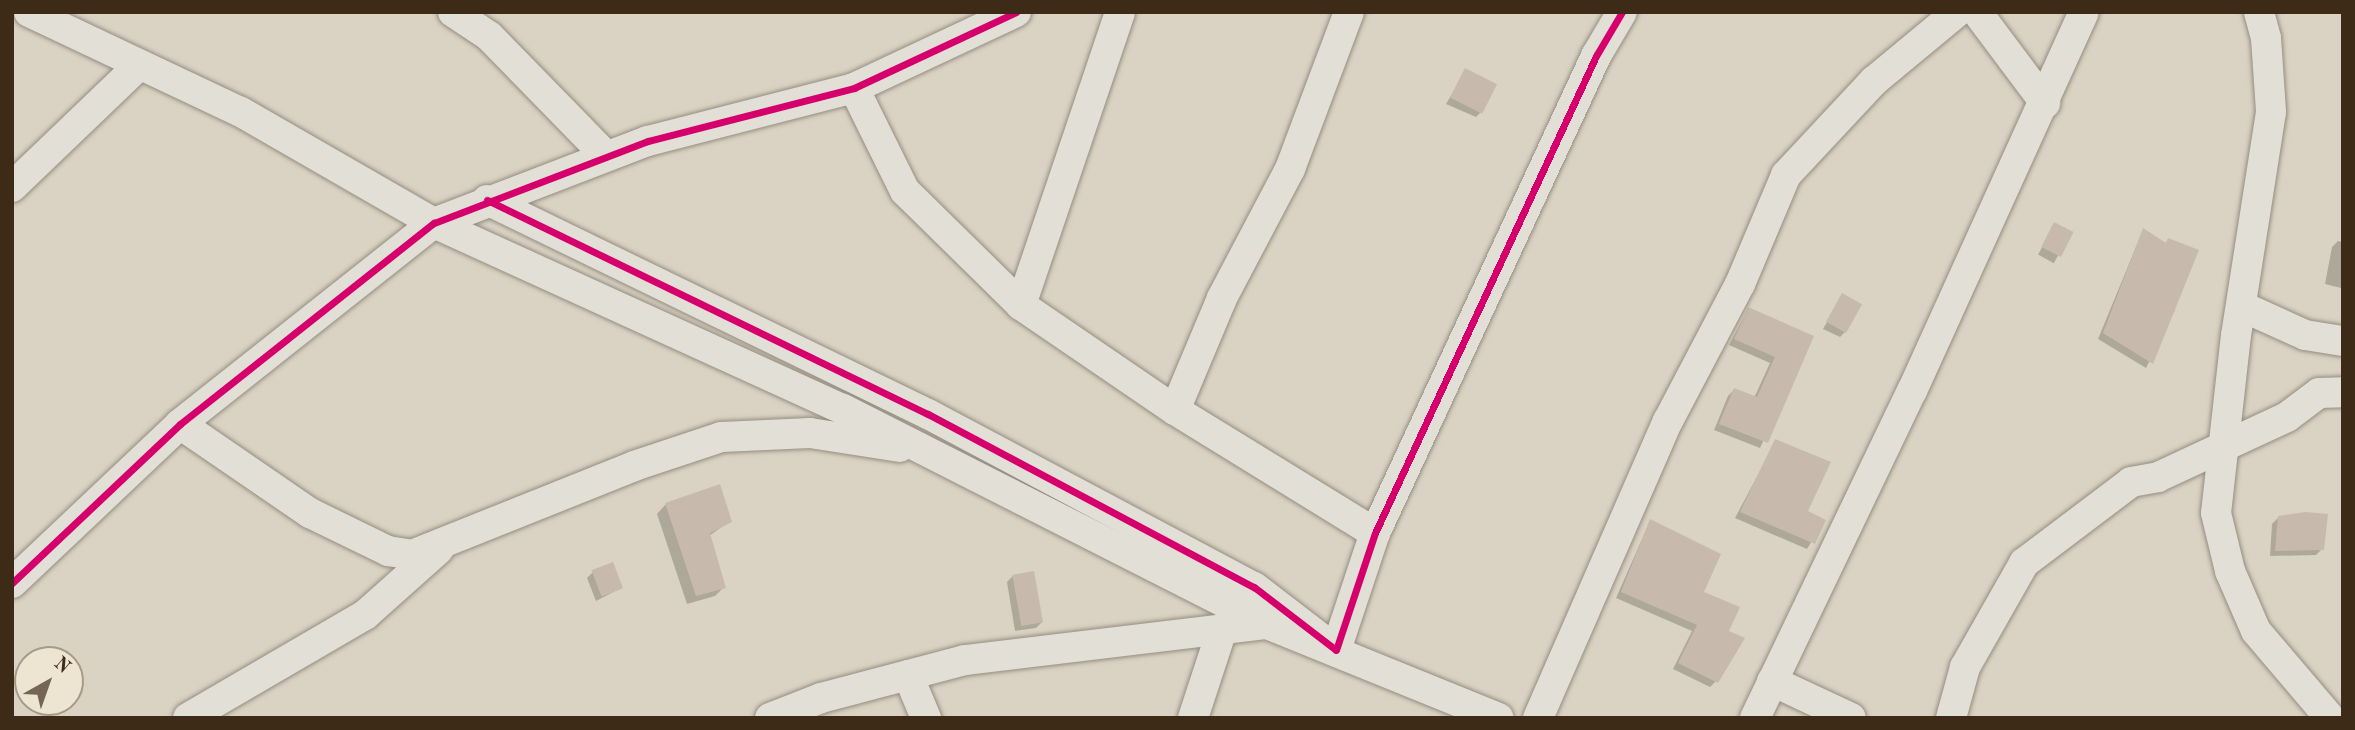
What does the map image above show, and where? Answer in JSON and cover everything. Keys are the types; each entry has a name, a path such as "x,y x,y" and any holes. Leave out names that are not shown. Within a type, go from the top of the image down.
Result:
{"street":[{"path":"29,12 137,67 241,112 434,222 935,454 1267,624 1336,650 1487,716"},
{"path":"12,583 180,424 434,222 605,155 854,88 1016,12"},
{"path":"1021,305 1121,12"},
{"path":"1175,410 1222,298 1290,169 1349,12"},
{"path":"1336,650 1375,533 1596,56 1622,12"},
{"path":"1538,718 1662,434 1740,284 1786,175 1874,80 1956,12"},
{"path":"1978,12 2045,103"},
{"path":"1755,718 2045,103 2084,12"},
{"path":"2259,12 2266,38 2271,112 2241,306 2216,513 2230,571 2256,631 2330,718"},
{"path":"455,13 489,36 605,155"},
{"path":"12,187 137,67"},
{"path":"854,88 905,191 1021,305 1175,410 1375,533"},
{"path":"487,200 940,421 1254,587 1336,650"},
{"path":"2241,306 2305,335 2343,341"},
{"path":"1951,718 1965,667 2024,563 2131,482 2158,477 2287,417 2319,393 2343,392"},
{"path":"180,424 310,513 359,539 412,555 443,546 622,470 722,437 810,433 935,454"},
{"path":"188,718 365,615 443,546"},
{"path":"770,718 821,698 992,656 1267,624"},
{"path":"1193,718 1222,630"},
{"path":"908,675 926,718"},
{"path":"1772,681 1851,718"}],"building":[{"path":"1465,68 1497,84 1482,114 1450,97"},
{"path":"2054,222 2074,232 2061,257 2041,247"},
{"path":"2143,228 2166,243 2168,238 2199,250 2153,364 2103,333"},
{"path":"1842,293 1862,304 1846,333 1826,322"},
{"path":"1748,307 1814,336 1768,443 1719,424 1734,388 1757,397 1775,357 1734,339"},
{"path":"1775,439 1831,462 1808,511 1826,520 1815,544 1740,512"},
{"path":"720,484 732,522 710,533 726,588 696,596 665,503"},
{"path":"2306,512 2328,514 2324,550 2275,551 2278,516"},
{"path":"1650,519 1721,554 1704,592 1740,607 1729,631 1745,638 1718,683 1678,663 1697,625 1621,592"},
{"path":"613,562 623,588 602,596 592,570"},
{"path":"1034,571 1043,622 1021,626 1012,575"}],"cycle path":[{"path":"12,583 180,424 434,223 648,141 854,88 1016,12"},
{"path":"487,200 928,414 1254,587 1336,650 1375,533 1596,56 1622,12"}]}
